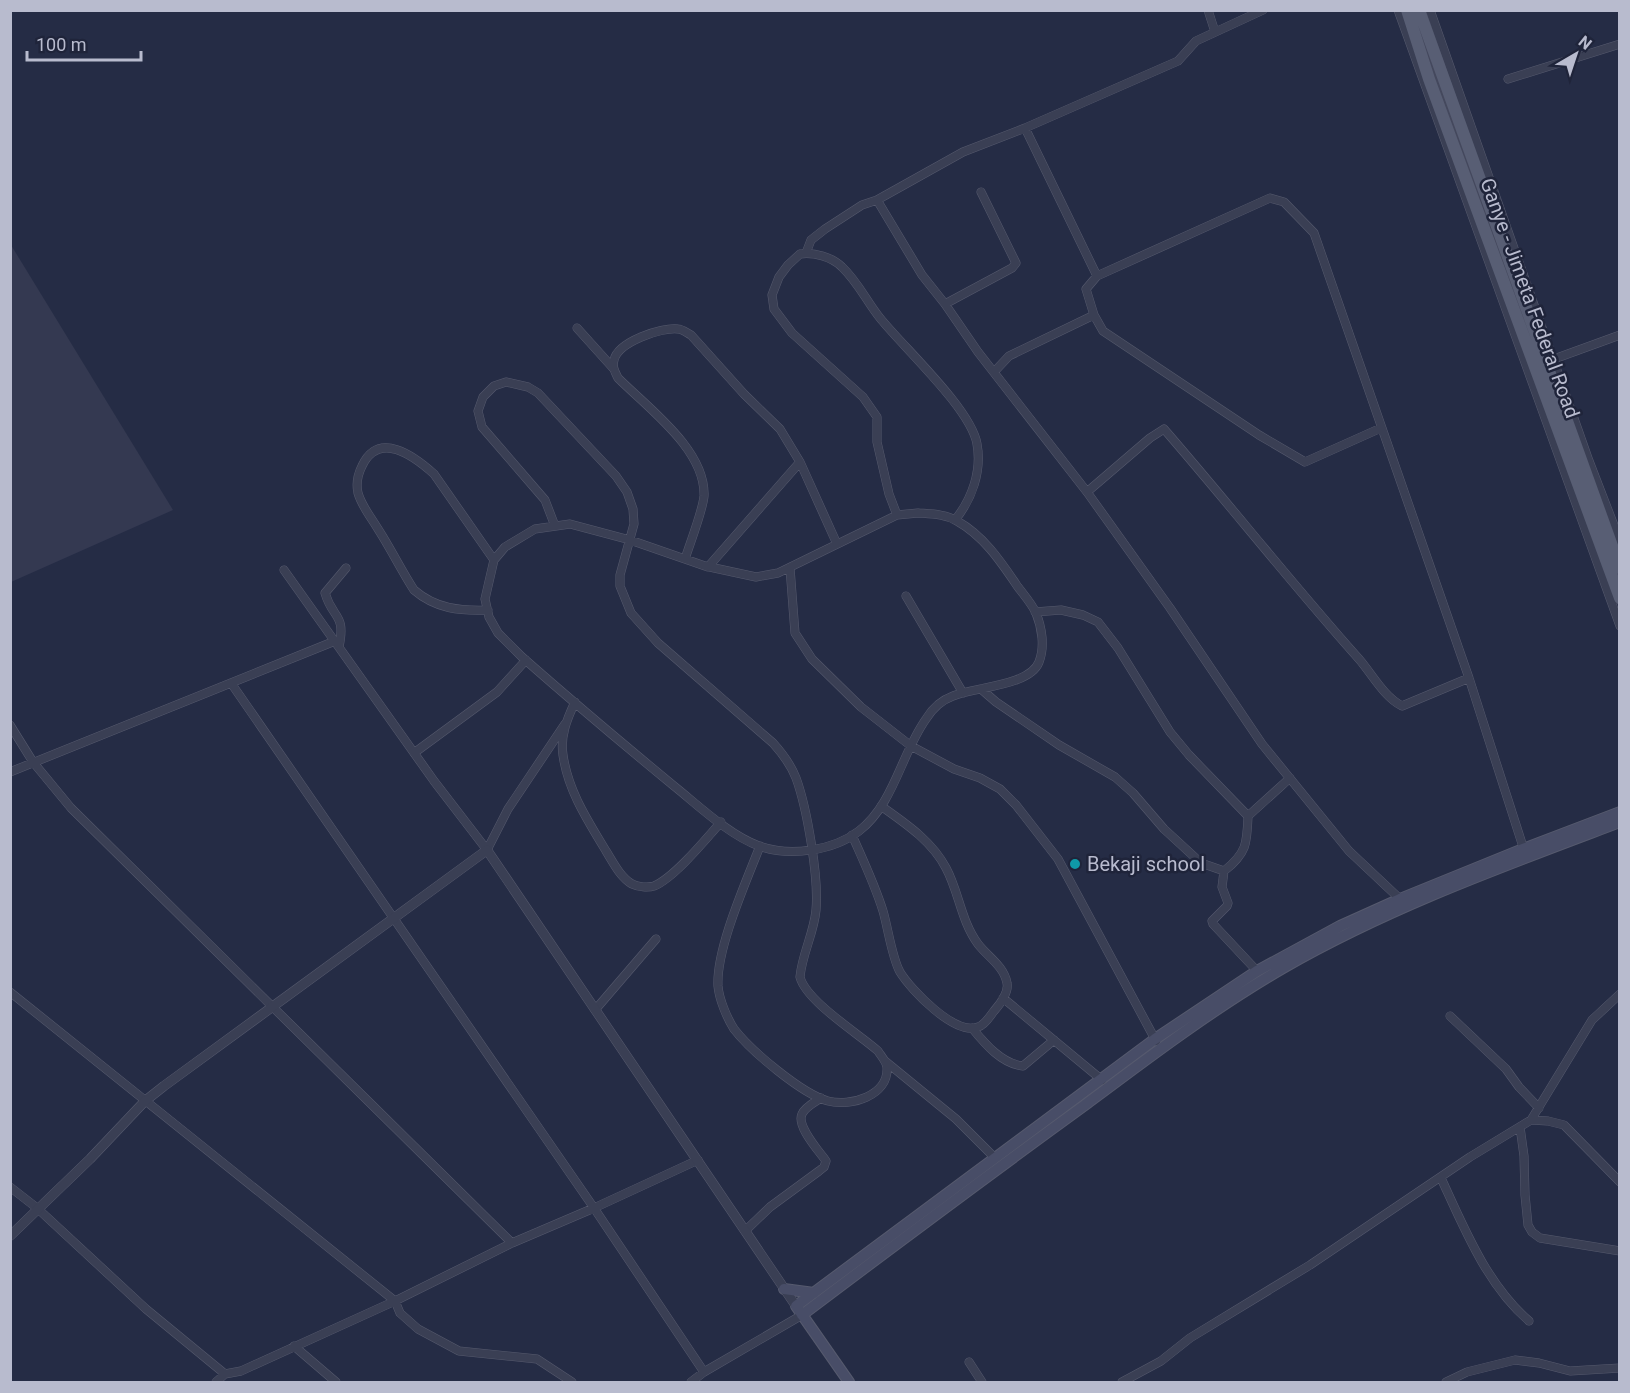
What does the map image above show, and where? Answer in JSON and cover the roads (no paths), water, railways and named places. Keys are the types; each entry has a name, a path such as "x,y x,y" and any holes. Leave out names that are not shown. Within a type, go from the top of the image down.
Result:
{"main road":[{"name":"Ganye - Jimeta Federal Road","path":"1407,10 1429,79 1620,598"},
{"name":"Ganye - Jimeta Federal Road","path":"1419,10 1620,567"},
{"path":"954,1195 995,1158 1102,1080 1283,968 1345,935 1620,812"},
{"path":"849,1383 799,1311 1257,971 1340,926 1400,899 1525,853 1620,822"},
{"path":"784,1289 817,1298"},
{"path":"812,1329 817,1298"}],"street":[{"path":"1208,10 1215,32"},
{"path":"806,253 811,240 862,205 877,200 963,152 1025,128 1178,61 1196,41 1263,10"},
{"path":"1398,10 1620,626"},
{"path":"1430,10 1620,541"},
{"path":"1509,79 1620,44"},
{"path":"1025,128 1097,276"},
{"path":"945,304 1012,268 1016,263 981,192"},
{"path":"1381,428 1305,462 1259,435 1103,331 1094,315 1086,289 1097,276 1270,198 1284,202 1314,233 1469,678 1525,853"},
{"path":"877,200 922,275 1087,492 1170,608 1262,744 1349,851 1400,899"},
{"path":"897,515 889,494 877,442 877,417 863,397 792,333 774,309 772,295 779,277 797,256 806,253 829,258 842,267 879,317 945,391 973,430 977,444 976,482 967,506 955,520"},
{"path":"994,372 1009,356 1094,315"},
{"path":"577,328 613,368 618,378 675,432 695,460 702,478 704,497 685,559"},
{"path":"613,368 614,358 623,346 646,335 679,329 690,335 720,369 780,429 800,462 837,544"},
{"path":"1554,359 1620,335"},
{"path":"555,526 545,500 482,427 477,411 483,398 494,386 506,382 528,387 538,393 616,476 627,492 633,509 634,524 620,575 620,586 631,613 658,643 773,743 784,756 795,776 803,801 816,888 814,924 801,970 802,983 818,1002 956,1119 995,1158"},
{"path":"1087,492 1150,438 1164,429 1230,505 1318,615 1369,670 1394,702 1402,706 1469,678"},
{"path":"488,610 461,611 441,606 424,599 414,590 362,505 357,489 358,473 366,458 377,449 390,448 408,454 423,464 439,481 494,560"},
{"path":"708,567 800,462"},
{"path":"938,514 955,520 974,532 988,546 1035,612 1043,646 1039,664 1028,674 1009,682 954,695 941,702 926,718 874,817 852,835 836,843 811,850 783,851 760,846 721,822 664,778 526,660 498,633 485,599 494,560 505,547 517,538 535,530 555,526 570,524 630,540 708,567 756,577 790,568 897,515 938,514"},
{"path":"10,772 231,683 337,644 343,630 325,593 346,568"},
{"path":"790,568 795,633 800,644 812,659 861,707 911,746 954,770 980,778 1000,789 1033,825 1058,859 1158,1044"},
{"path":"284,570 414,753 487,850 799,1311 783,1326 704,1372 691,1383"},
{"path":"906,596 963,693"},
{"path":"1035,612 1061,610 1083,615 1098,622 1118,648 1170,732 1248,816 1248,837 1244,850 1224,871 1222,887 1228,903 1215,917 1213,924 1257,971"},
{"path":"414,753 497,692 526,660"},
{"path":"231,683 594,1208 704,1372"},
{"path":"981,689 996,702 1059,745 1114,777 1133,793 1164,829 1201,863 1224,871"},
{"path":"10,1236 90,1159 145,1101 487,850 508,809 565,724 575,702"},
{"path":"565,724 562,753 570,784 585,818 620,873 632,884 643,887 654,886 667,878 721,822"},
{"path":"10,725 33,762 71,808 512,1243"},
{"path":"1248,816 1290,778"},
{"path":"852,835 882,909 899,970 914,991 959,1026 972,1028 981,1026 1003,998 1008,985 1002,971 977,943 946,867 930,844 881,806"},
{"path":"760,846 724,947 718,971 718,989 734,1028 764,1058 797,1084 821,1098 844,1103 860,1101 873,1094 886,1077 885,1061"},
{"path":"595,1010 656,939"},
{"path":"10,992 395,1301 400,1313 418,1329 459,1350 537,1359 572,1383"},
{"path":"1122,1383 1161,1360 1190,1338 1310,1265 1416,1192 1531,1120 1592,1020 1620,994"},
{"path":"1003,998 1102,1080"},
{"path":"1450,1016 1506,1069 1539,1108"},
{"path":"972,1028 991,1049 1019,1066 1023,1066 1054,1040"},
{"path":"745,1231 770,1207 826,1164 802,1127 801,1118 806,1110 821,1098"},
{"path":"1531,1120 1564,1125 1620,1182"},
{"path":"1520,1127 1528,1225 1532,1232 1539,1238 1620,1251"},
{"path":"216,1383 225,1374 241,1371 395,1301 512,1243 698,1160"},
{"path":"1441,1178 1467,1234 1498,1286 1518,1312 1529,1321"},
{"path":"10,1187 37,1208 146,1308 225,1374"},
{"path":"294,1346 336,1383"},
{"path":"1446,1383 1467,1372 1515,1360 1570,1371 1620,1368"},
{"path":"969,1362 982,1383"}],"place":[{"name":"Bekaji school","path":"1075,864"}]}
